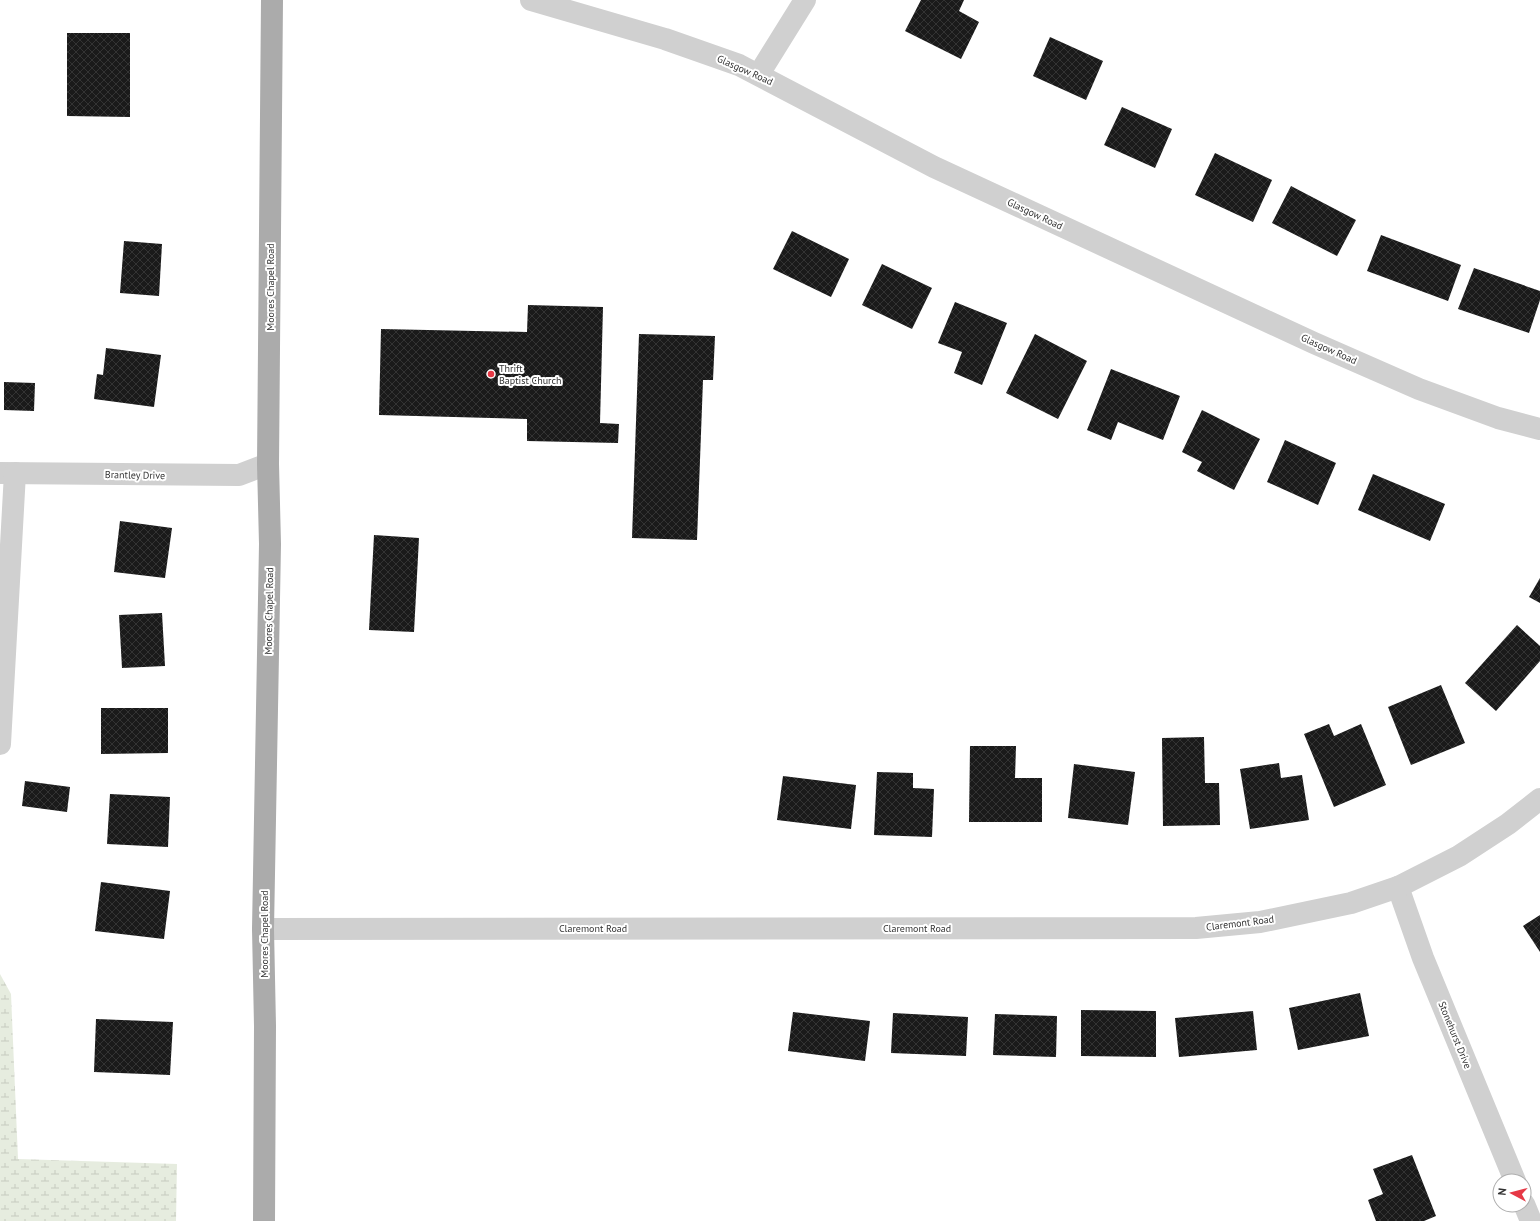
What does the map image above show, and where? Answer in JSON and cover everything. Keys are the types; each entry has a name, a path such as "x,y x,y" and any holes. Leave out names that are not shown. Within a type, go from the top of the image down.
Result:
{"main road":[{"name":"Moores Chapel Road","path":"264,1221 265,1026 263,929 270,544 268,464 272,0"}],"street":[{"name":"Glasgow Road","path":"531,0 666,39 739,65 759,74 934,167 1314,343 1419,389 1498,418 1540,429"},
{"path":"759,74 805,0"},
{"name":"Brantley Drive","path":"7,473 239,476 268,464"},
{"path":"0,744 7,473"},
{"name":"Claremont Road","path":"263,929 1196,928 1260,922 1351,903 1398,887 1459,856 1508,824 1540,799"},
{"name":"Stonehurst Drive","path":"1398,887 1423,958 1511,1173"}],"green space":[{"path":"0,974 11,994 18,1159 177,1164 176,1221 0,1221"}],"building":[{"path":"921,0 964,0 959,11 979,22 961,59 905,31"},
{"path":"67,33 130,33 130,117 67,116"},
{"path":"1050,37 1103,61 1086,100 1033,76"},
{"path":"1122,107 1172,129 1155,168 1104,145"},
{"path":"1215,153 1272,180 1253,222 1195,195"},
{"path":"1291,186 1356,220 1337,256 1272,223"},
{"path":"792,231 849,259 831,297 773,269"},
{"path":"1381,235 1461,265 1448,301 1367,271"},
{"path":"124,241 162,244 159,296 120,293"},
{"path":"882,264 932,288 912,329 862,305"},
{"path":"1474,268 1540,291 1540,300 1529,333 1458,309"},
{"path":"955,302 1007,323 982,385 954,373 962,352 938,343"},
{"name":"Thrift Baptist Church","path":"528,305 603,307 600,423 619,424 618,443 527,441 527,419 379,415 381,329 527,332"},
{"path":"639,334 715,336 713,380 703,380 697,540 632,538"},
{"path":"1035,334 1087,361 1058,419 1006,393"},
{"path":"106,348 161,355 154,407 94,399 97,374 103,375"},
{"path":"1111,369 1180,396 1163,440 1118,422 1111,440 1087,430"},
{"path":"4,382 35,383 34,411 4,410"},
{"path":"1202,410 1260,439 1234,490 1197,471 1202,462 1182,452"},
{"path":"1285,440 1336,463 1318,505 1267,482"},
{"path":"1373,474 1445,504 1430,541 1358,510"},
{"path":"120,521 172,528 165,578 114,572"},
{"path":"374,535 419,538 414,632 369,630"},
{"path":"1540,578 1540,603 1529,597"},
{"path":"162,613 165,666 122,668 119,615"},
{"path":"1517,625 1540,646 1540,661 1496,711 1465,683"},
{"path":"1441,685 1465,743 1411,765 1388,707"},
{"path":"101,708 168,708 168,753 101,754"},
{"path":"1329,724 1334,736 1361,724 1386,785 1334,807 1304,734"},
{"path":"1204,737 1205,783 1219,783 1220,825 1163,826 1162,738"},
{"path":"970,746 1016,746 1015,778 1042,778 1042,822 969,822"},
{"path":"1279,763 1281,778 1302,775 1309,820 1250,829 1240,769"},
{"path":"1074,764 1135,772 1128,825 1068,818"},
{"path":"877,772 913,773 913,788 934,789 932,837 874,835"},
{"path":"783,776 856,785 851,829 777,820"},
{"path":"25,781 70,787 67,812 22,806"},
{"path":"110,794 170,797 168,847 107,844"},
{"path":"101,882 170,891 164,939 95,931"},
{"path":"1540,915 1540,952 1523,926"},
{"path":"1360,993 1369,1036 1298,1050 1289,1008"},
{"path":"1081,1010 1156,1011 1156,1057 1081,1056"},
{"path":"1253,1011 1257,1050 1179,1057 1175,1018"},
{"path":"793,1012 870,1021 865,1061 788,1051"},
{"path":"893,1013 968,1017 966,1056 891,1053"},
{"path":"995,1014 1057,1016 1056,1057 993,1055"},
{"path":"96,1019 173,1022 170,1075 94,1072"},
{"path":"1412,1155 1436,1216 1424,1221 1376,1221 1368,1200 1383,1194 1373,1169"}],"place":[{"name":"Thrift Baptist Church","path":"491,374"}]}
